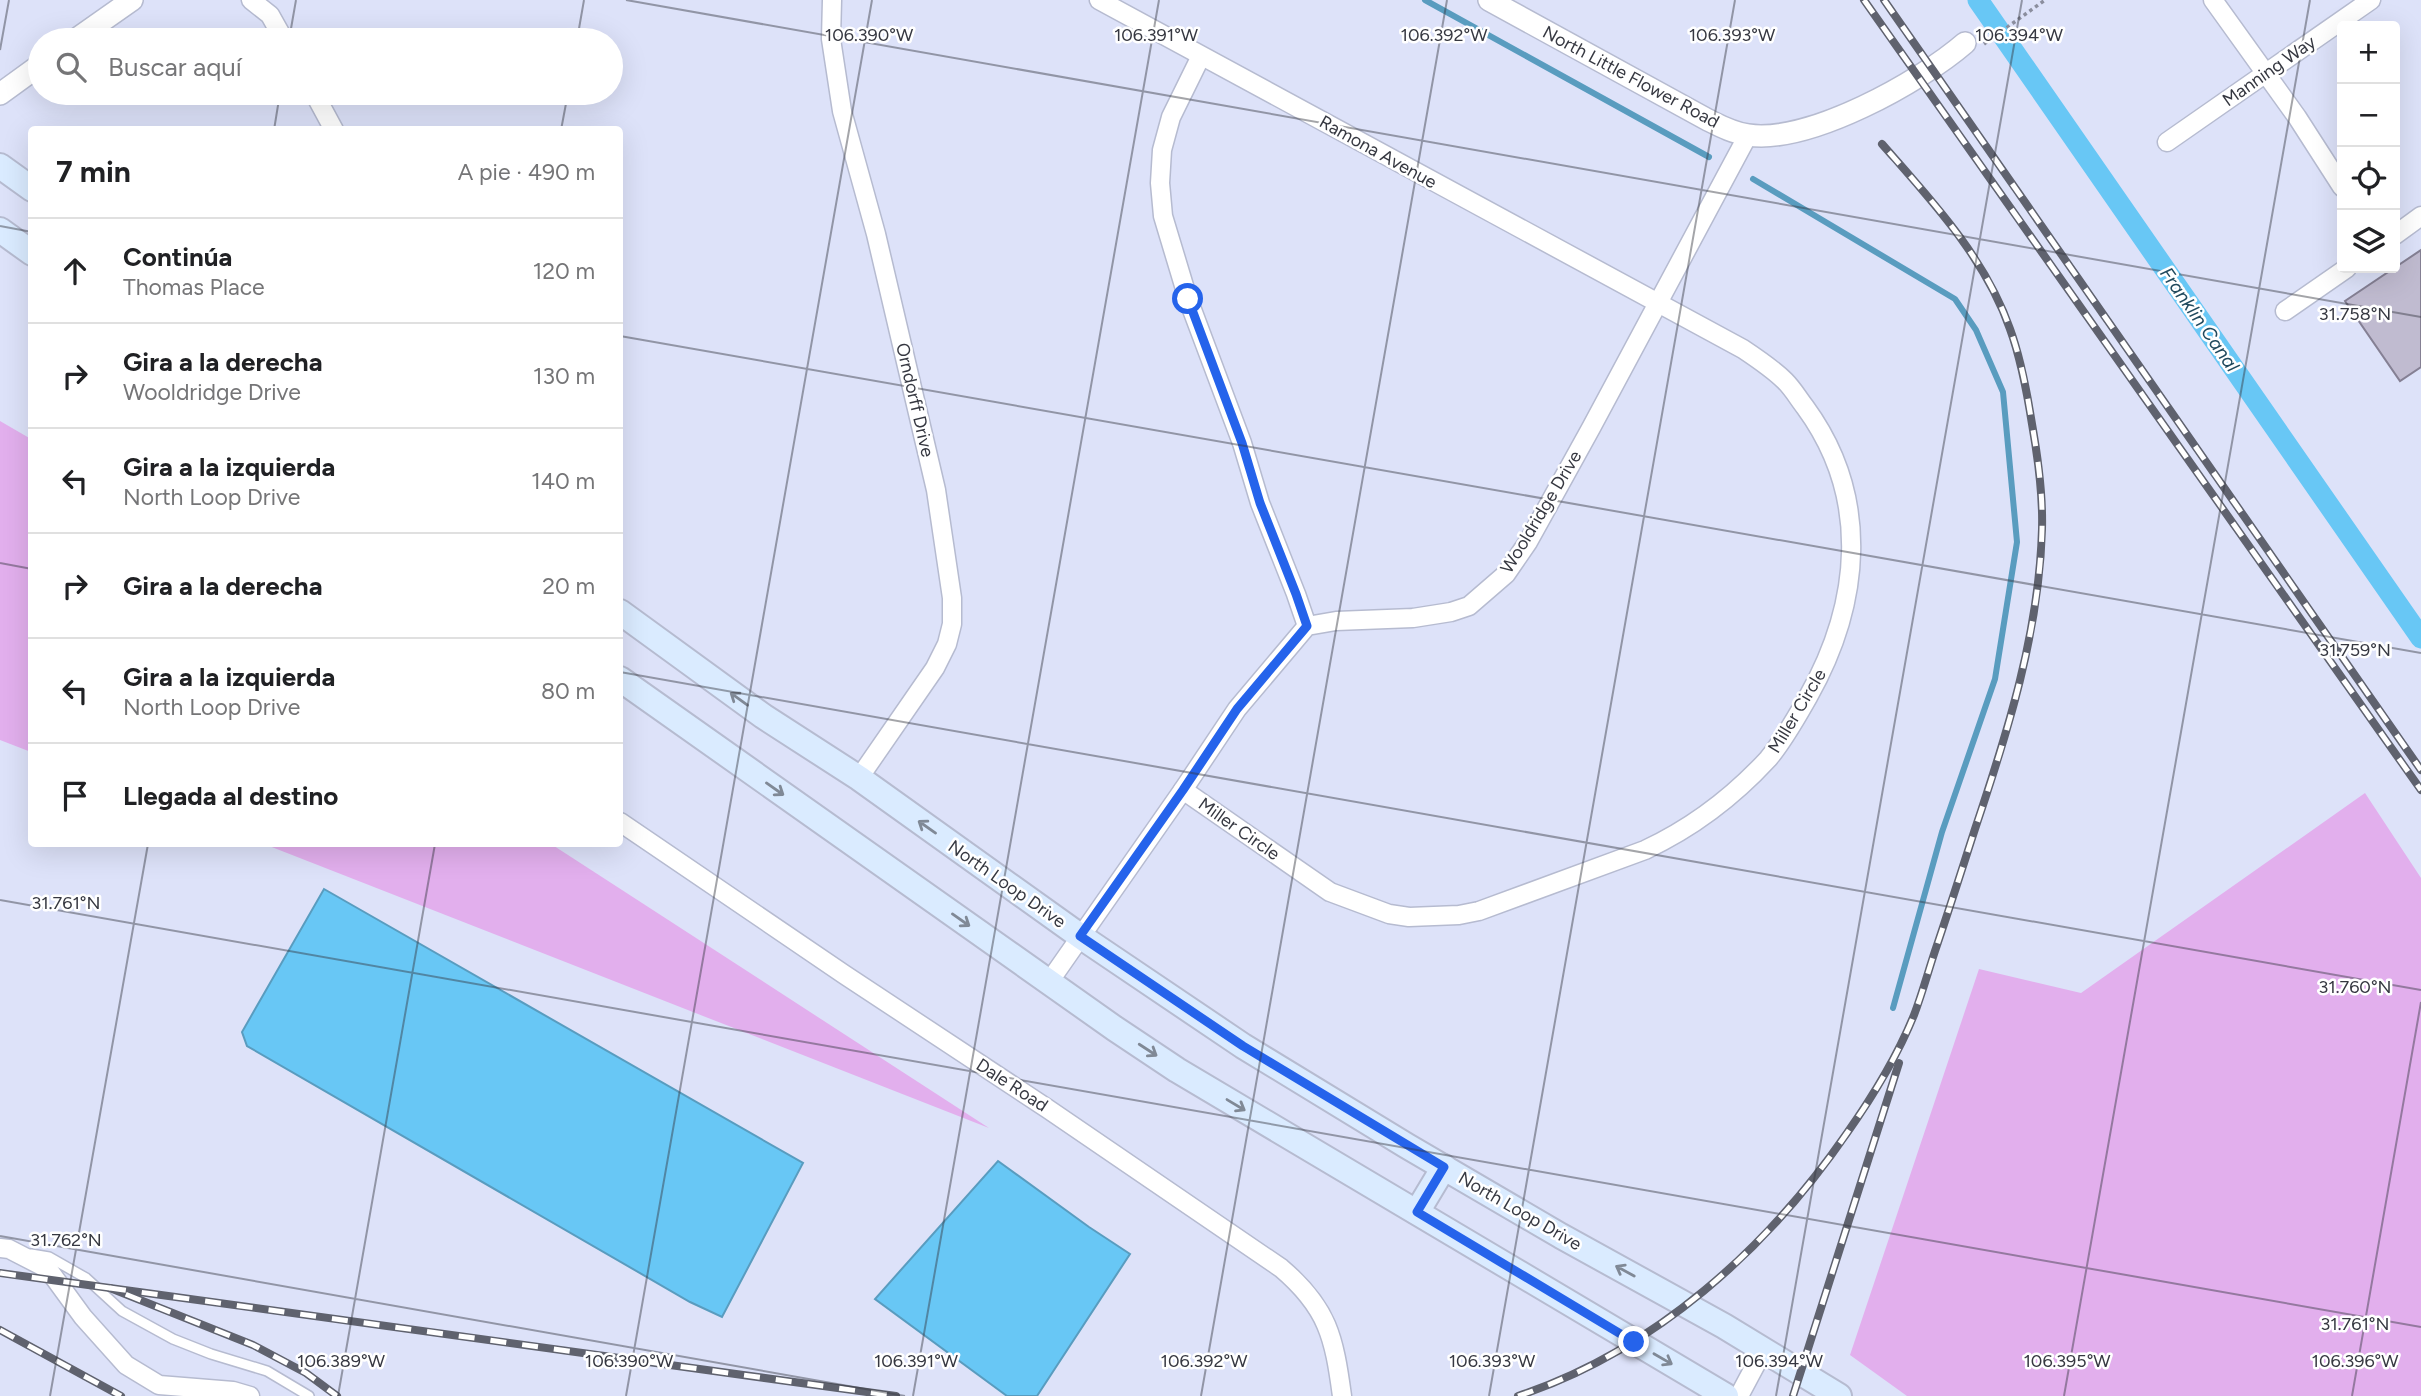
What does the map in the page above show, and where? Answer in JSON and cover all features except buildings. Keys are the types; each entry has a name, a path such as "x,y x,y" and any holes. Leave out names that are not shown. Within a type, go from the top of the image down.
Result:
{"main road":[{"path":"0,166 28,186"},
{"path":"0,230 28,250"},
{"name":"North Loop Drive","path":"623,614 763,716 859,778 1080,936 1243,1046 1561,1236 1764,1349 1838,1394"},
{"path":"623,681 1177,1070 1726,1396"},
{"path":"1417,1212 1444,1167"}],"street":[{"path":"92,28 132,0"},
{"path":"251,0 269,8 278,28"},
{"name":"Orndorff Drive","path":"832,0 831,39 842,111 876,234 936,490 953,598 949,634 935,668 859,778"},
{"name":"Ramona Avenue","path":"1100,0 1656,304"},
{"name":"North Little Flower Road","path":"1489,0 1708,120 1748,135 1770,135 1815,127 1907,83 1965,43"},
{"path":"2213,0 2259,67 2266,73 2337,180"},
{"name":"Manning Way","path":"2167,142 2371,0"},
{"path":"1049,982 1237,709 1307,626 1260,503 1242,443 1188,299 1163,216 1160,183 1162,150 1171,117 1200,56"},
{"path":"0,94 28,74"},
{"path":"320,105 332,126"},
{"name":"Wooldridge Drive","path":"1307,626 1336,621 1438,615 1469,606 1506,574 1528,541 1591,428 1748,135"},
{"path":"2400,231 2421,216"},
{"path":"2285,311 2340,273"},
{"name":"Miller Circle","path":"1183,790 1330,891 1389,914 1459,915 1501,905 1666,840 1718,807 1768,758 1793,725 1824,669 1842,616 1851,551 1850,516 1841,473 1822,430 1787,383 1743,349 1656,304"},
{"name":"Dale Road","path":"623,824 1281,1268 1304,1287 1318,1307 1333,1343 1342,1396"},
{"path":"4,1248 48,1269 83,1317 127,1365 137,1372 159,1385 233,1391 250,1396"},
{"path":"1739,1396 1764,1349"}],"lane":[{"path":"4,1248 49,1257 86,1278 122,1311 173,1339 267,1371 309,1396"}],"path":[{"path":"1989,40 2045,0"}],"shaded area":[{"path":"0,421 28,437 28,751 0,740"},
{"path":"2365,793 2421,878 2421,1396 1907,1396 1850,1355 1979,969 2081,993"},
{"path":"272,847 556,847 989,1128"}],"water":[{"path":"324,889 803,1163 722,1317 690,1302 247,1046 242,1032"},
{"path":"998,1161 1130,1254 1037,1396 1007,1396 875,1299"}],"waterway":[{"path":"1425,0 1709,157"},
{"name":"Franklin Canal","path":"1978,0 2421,638"},
{"path":"1753,179 1955,299 1976,330 2003,392 2017,542 1995,679 1942,832 1893,1008"}],"railway":[{"path":"1864,0 2421,790"},
{"path":"1884,0 2421,770"},
{"path":"1518,1396 1568,1377 1616,1352 1661,1324 1704,1291 1781,1217 1847,1133 1884,1076 1914,1015 2010,718 2035,606 2042,529 2038,463 2023,376 2010,329 1986,278 1955,230 1882,144"},
{"path":"1793,1396 1899,1063"},
{"path":"0,1273 110,1288 253,1345 306,1373 337,1396"},
{"path":"110,1288 896,1396"},
{"path":"0,1330 121,1396"}],"route":[{"path":"1188,299 1242,443 1260,503 1307,626 1237,709 1080,936 1243,1046 1444,1167 1417,1212 1634,1342"}]}
